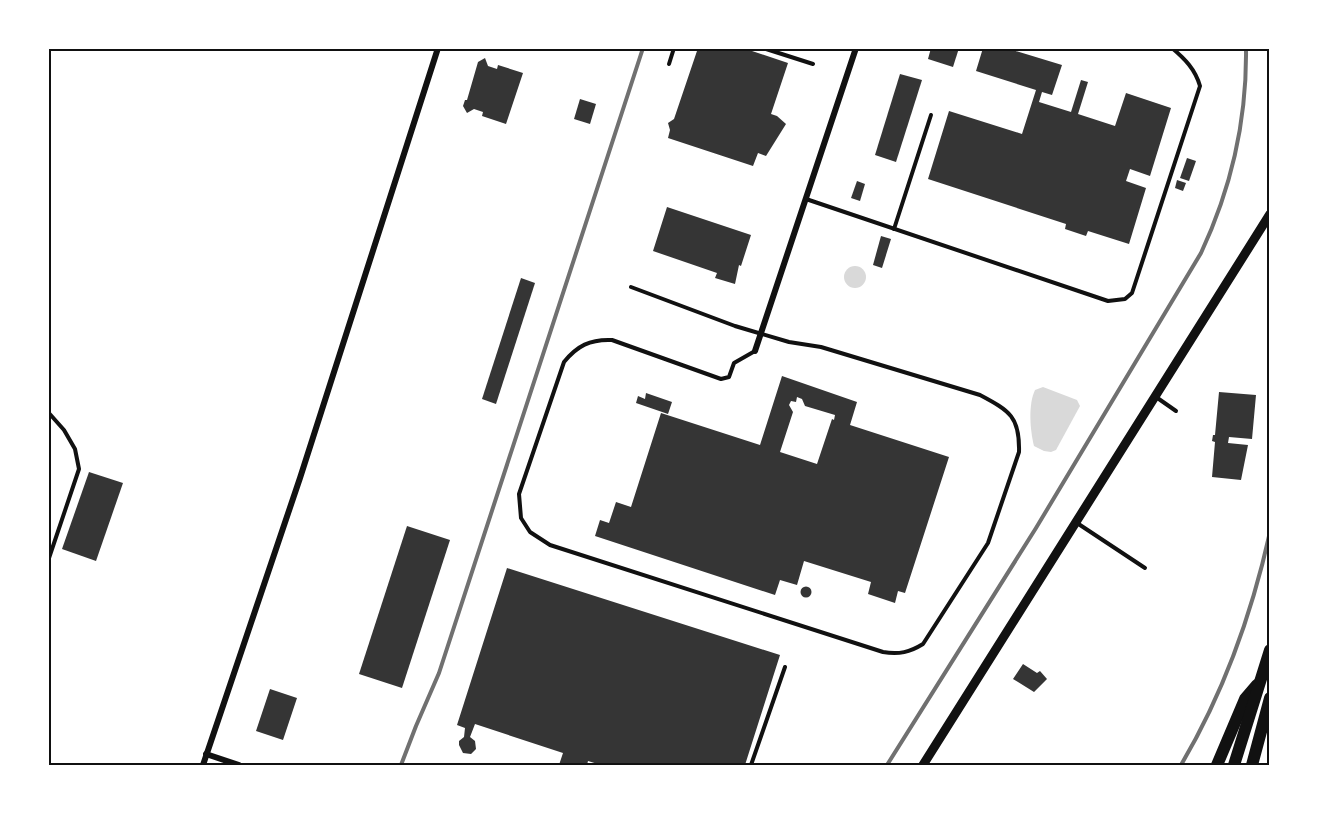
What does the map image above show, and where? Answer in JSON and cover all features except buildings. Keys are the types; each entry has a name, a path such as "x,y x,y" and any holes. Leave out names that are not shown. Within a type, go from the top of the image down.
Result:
{"highway":[{"path":"1234,765 1270,650"},
{"path":"1217,765 1245,699 1260,682"},
{"path":"1252,765 1270,698"}],"street":[{"path":"203,765 300,478 438,48"},
{"path":"755,351 856,48"},
{"path":"923,765 1270,213"},
{"path":"206,754 239,765"}],"lane":[{"path":"669,64 674,48"},
{"path":"763,48 813,64"},
{"path":"806,199 1108,301 1125,299 1132,293 1200,86 1197,75 1186,59 1172,48"},
{"path":"894,229 931,115"},
{"path":"631,287 761,333 802,345 821,347 980,395 1002,408 1016,422 1019,452 988,543 923,644 913,650 893,654 883,652 550,545 530,532 521,518 519,494 564,362 574,350 593,341 612,340 721,379 729,377 734,363 755,351"},
{"path":"1155,396 1176,411"},
{"path":"48,412 64,430 75,449 79,469 48,561"},
{"path":"1076,522 1145,568"},
{"path":"752,765 785,667"}],"shaded area":[{"path":"855,266 863,269 866,277 863,285 855,288 847,285 844,277 847,269"},
{"path":"1043,387 1077,400 1080,406 1056,450 1051,452 1034,446 1031,433 1030,418 1033,396 1035,390"}],"railway":[{"path":"401,765 439,673 643,48"},
{"path":"887,765 1036,528 1201,253 1221,204 1235,153 1244,101 1246,48"},
{"path":"1181,765 1210,710 1235,652 1270,532"}]}
